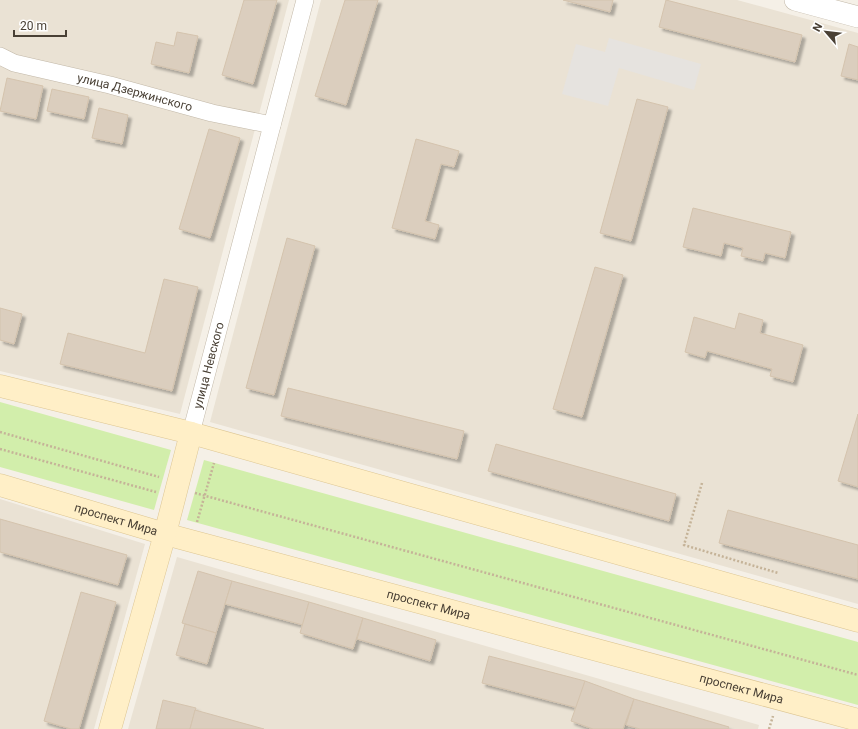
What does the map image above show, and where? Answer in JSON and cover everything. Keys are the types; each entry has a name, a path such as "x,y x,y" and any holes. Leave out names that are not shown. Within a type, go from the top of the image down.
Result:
{"main road":[{"path":"0,386 191,433 858,621"},
{"name":"улица Невского","path":"110,729 165,534 191,433"},
{"name":"проспект Мира","path":"0,485 165,534 858,720"}],"street":[{"name":"улица Невского","path":"191,433 305,0"},
{"path":"795,0 858,17"},
{"name":"улица Дзержинского","path":"0,56 14,63 110,85 212,113 272,125"}],"path":[{"path":"0,432 163,478"},
{"path":"0,449 159,493"},
{"path":"197,523 214,463"},
{"path":"702,483 684,546 778,573"},
{"path":"195,493 858,675"},
{"path":"769,729 773,714"}],"shaded area":[{"path":"0,0 289,0 180,414 0,371"},
{"path":"321,0 737,0 858,33 858,604 210,422"},
{"path":"609,38 701,64 694,90 619,68 608,106 562,94 576,44 605,52"},
{"path":"0,499 145,544 94,729 0,729"},
{"path":"177,557 759,725 758,729 128,729"}],"green space":[{"path":"0,402 171,450 154,510 0,467"},
{"path":"204,460 858,642 858,705 187,520"}],"building":[{"path":"244,0 277,0 253,84 222,75"},
{"path":"345,0 378,0 346,105 315,96"},
{"path":"563,0 613,0 610,12"},
{"path":"666,0 802,35 795,62 659,27"},
{"path":"177,32 198,36 189,73 151,64 156,42 174,46"},
{"path":"849,44 858,47 858,80 841,76"},
{"path":"7,78 43,86 36,119 0,111"},
{"path":"52,89 89,97 84,119 47,111"},
{"path":"637,99 668,107 631,241 600,233"},
{"path":"99,108 128,115 122,144 92,138"},
{"path":"209,129 240,138 210,238 179,229"},
{"path":"416,139 459,151 454,167 441,164 425,221 439,225 435,239 392,228"},
{"path":"693,208 791,232 785,258 765,253 763,261 741,256 743,248 724,243 721,256 683,247"},
{"path":"287,238 315,246 274,395 246,388"},
{"path":"595,267 623,275 582,417 553,409"},
{"path":"164,279 198,287 172,391 60,364 68,333 145,353"},
{"path":"0,308 22,314 14,344 0,340"},
{"path":"739,313 763,320 760,333 803,345 793,382 770,376 772,369 707,351 705,358 685,352 694,317 735,329"},
{"path":"288,388 464,431 457,459 281,416"},
{"path":"858,414 858,487 838,481"},
{"path":"496,444 676,494 669,521 488,471"},
{"path":"728,510 858,545 858,579 719,543"},
{"path":"0,519 127,555 118,585 0,552"},
{"path":"198,571 232,581 216,633 182,623"},
{"path":"232,581 309,602 303,625 225,604"},
{"path":"81,592 116,602 79,729 71,729 44,721"},
{"path":"309,602 363,618 353,649 300,633"},
{"path":"363,618 436,640 430,661 357,639"},
{"path":"185,624 216,633 207,664 176,655"},
{"path":"489,656 585,681 578,708 482,683"},
{"path":"585,681 634,699 623,729 593,729 571,721"},
{"path":"634,699 729,727 728,729 640,729 626,725"},
{"path":"163,700 196,708 190,729 156,729"},
{"path":"195,710 264,729 190,729"}]}
